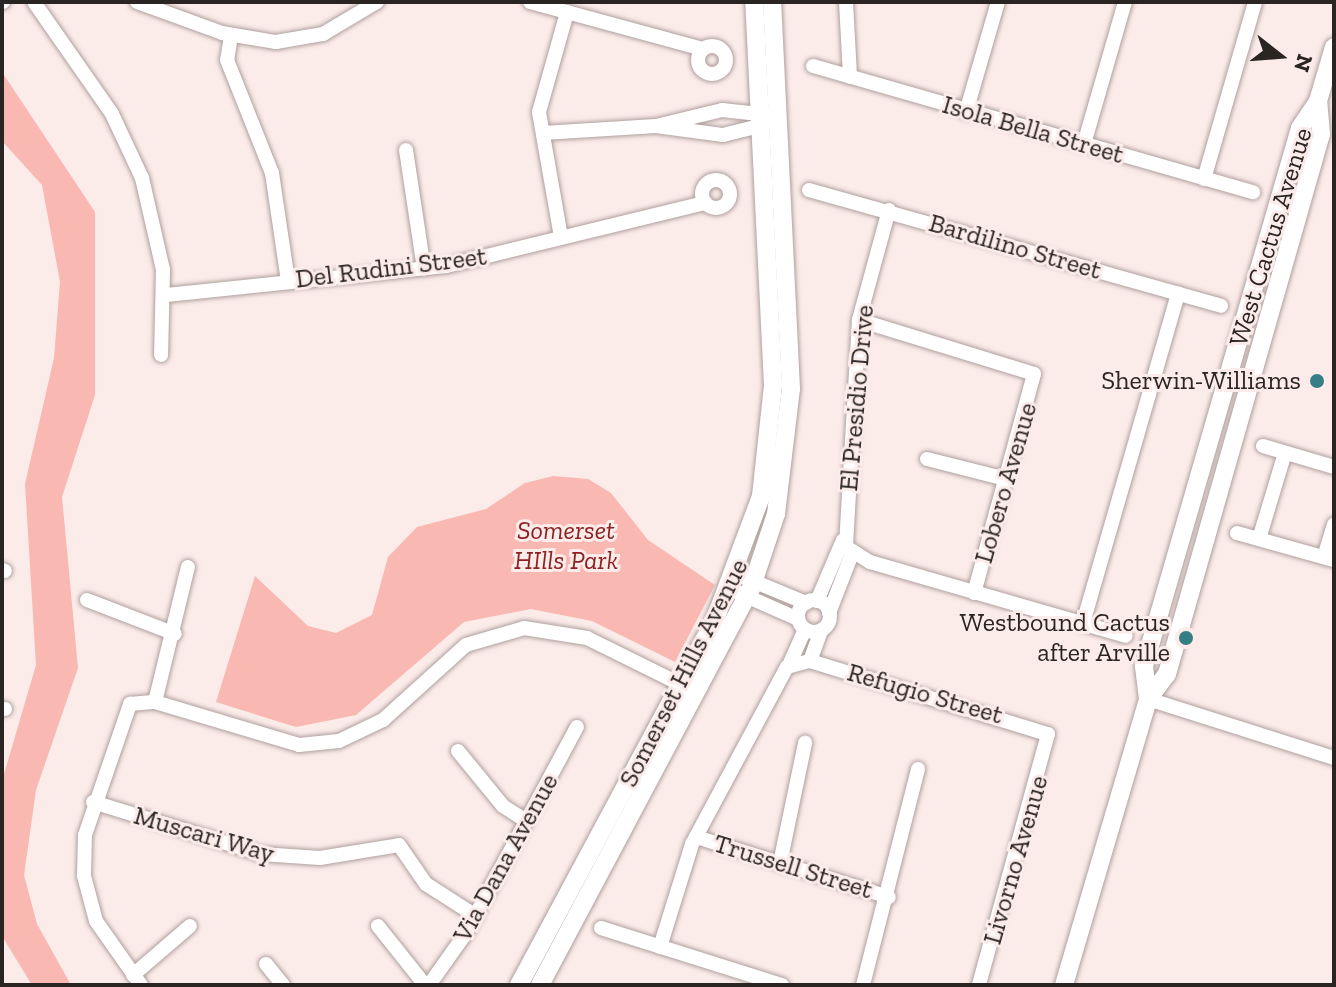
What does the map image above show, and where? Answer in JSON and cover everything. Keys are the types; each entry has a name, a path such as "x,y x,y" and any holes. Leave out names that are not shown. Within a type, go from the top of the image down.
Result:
{"main road":[{"name":"Somerset Hills Avenue","path":"754,2 766,119"},
{"name":"Somerset Hills Avenue","path":"540,985 742,585 761,496 772,408 766,119 772,2"},
{"name":"West Cactus Avenue","path":"1064,985 1148,699 1144,666 1300,128 1326,103 1334,47"},
{"name":"Somerset Hills Avenue","path":"519,985 688,689"}],"street":[{"path":"34,2 134,157 166,295 161,355"},
{"path":"137,2 231,36 309,38 377,2"},
{"path":"530,2 566,16 703,49"},
{"path":"846,2 850,77"},
{"path":"966,112 998,2"},
{"path":"1084,144 1125,2"},
{"path":"1204,179 1255,2"},
{"path":"561,237 543,133 542,84 566,16"},
{"path":"231,36 227,60 272,173 288,281"},
{"name":"Isola Bella Street","path":"813,66 1253,192"},
{"path":"543,133 656,126 722,110 766,119"},
{"path":"656,126 723,135 766,119"},
{"path":"406,150 424,269"},
{"name":"Bardilino Street","path":"809,190 889,210 1221,306"},
{"name":"Del Rudini Street","path":"166,295 424,269 705,203"},
{"name":"El Presidio Drive","path":"821,630 829,613 847,547 856,450 859,320 889,210"},
{"path":"1083,623 1178,293"},
{"name":"Lobero Avenue","path":"859,320 1034,374 974,593"},
{"path":"1263,446 1334,467"},
{"path":"1259,539 1285,453"},
{"path":"927,459 1006,479"},
{"path":"1237,533 1329,559 1334,525"},
{"path":"847,547 974,593 1126,636"},
{"name":"El Presidio Drive","path":"802,624 812,602 847,547"},
{"path":"155,702 175,634 188,567"},
{"path":"742,585 812,602 829,613"},
{"path":"660,947 696,837 821,630 802,624 742,585"},
{"path":"87,600 175,634"},
{"path":"800,661 802,624"},
{"path":"190,926 137,980 88,898 85,835 93,802 130,704 155,702 282,741 339,741 383,720 466,645 524,628 587,638 688,689"},
{"name":"Refugio Street","path":"800,661 1048,734"},
{"path":"1148,699 1334,758"},
{"name":"Via Dana Avenue","path":"427,985 476,916 577,727"},
{"name":"Livorno Avenue","path":"979,985 1048,734"},
{"path":"780,863 805,743"},
{"path":"458,751 503,806 526,821"},
{"path":"863,985 889,897 918,769"},
{"name":"Muscari Way","path":"93,802 275,856 399,845 426,884 476,916"},
{"name":"Trussell Street","path":"696,837 889,897"},
{"path":"378,926 427,985"},
{"path":"601,928 782,985"},
{"path":"266,964 283,985"}],"green space":[{"path":"2,72 95,212 95,395 62,497 78,668 36,790 24,875 37,924 71,985 32,985 2,936 2,781 36,665 25,484 54,358 60,282 42,185 2,141"},
{"name":"Somerset HIlls Park","path":"553,476 588,479 611,493 648,540 715,585 675,662 592,621 531,609 464,622 356,715 296,727 216,702 255,576 308,626 336,633 372,615 388,557 417,527 486,509 525,483"}],"place":[{"name":"Sherwin-Williams","path":"1317,381"},
{"name":"Westbound Cactus after Arville","path":"1186,638"}]}
